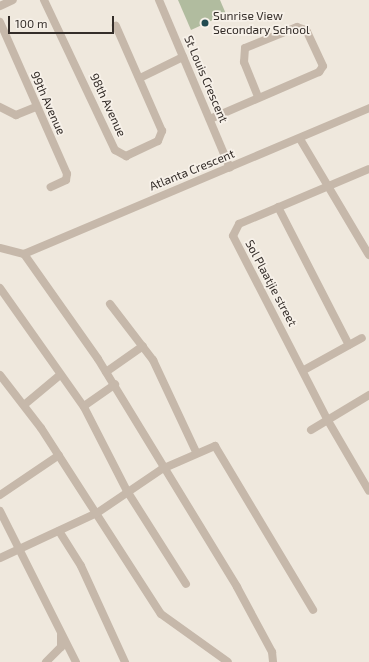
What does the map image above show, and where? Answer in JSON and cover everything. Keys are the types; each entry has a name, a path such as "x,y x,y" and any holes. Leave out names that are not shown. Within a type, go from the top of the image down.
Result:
{"street":[{"path":"0,6 13,0"},
{"name":"98th Avenue","path":"44,0 115,150 126,156 162,136 140,78 116,26"},
{"name":"St Louis Crescent","path":"159,0 230,168"},
{"name":"99th Avenue","path":"0,22 36,107 67,174 66,180 52,187"},
{"path":"210,118 258,97 322,69 321,58 306,30 296,27 245,48 244,62 258,97"},
{"path":"140,78 183,57"},
{"path":"0,107 16,115 36,107"},
{"name":"Atlanta Crescent","path":"24,254 300,139 369,108"},
{"path":"300,139 369,255"},
{"name":"Sol Plaatjie street","path":"369,168 329,188 278,207 240,224 233,236 304,370 327,419 369,491"},
{"path":"278,207 349,345"},
{"path":"0,248 24,254 115,384 162,469 236,587 272,652 273,662"},
{"path":"0,288 60,376 84,406 127,491 186,584"},
{"path":"110,304 143,346 172,395 196,452"},
{"path":"304,370 362,338"},
{"path":"106,372 143,346"},
{"path":"0,375 24,405 59,455 160,614 228,662"},
{"path":"24,405 60,376"},
{"path":"84,406 115,384"},
{"path":"311,430 369,395"},
{"path":"0,558 97,513 127,491 162,469 211,446 218,449 313,610"},
{"path":"0,496 59,455"},
{"path":"0,510 22,549 76,662"},
{"path":"59,531 81,566 125,662"},
{"path":"46,662 61,647 61,632"}],"green space":[{"path":"178,0 220,0 226,14 191,30"}],"place":[{"name":"Sunrise View Secondary School","path":"205,23"}]}
